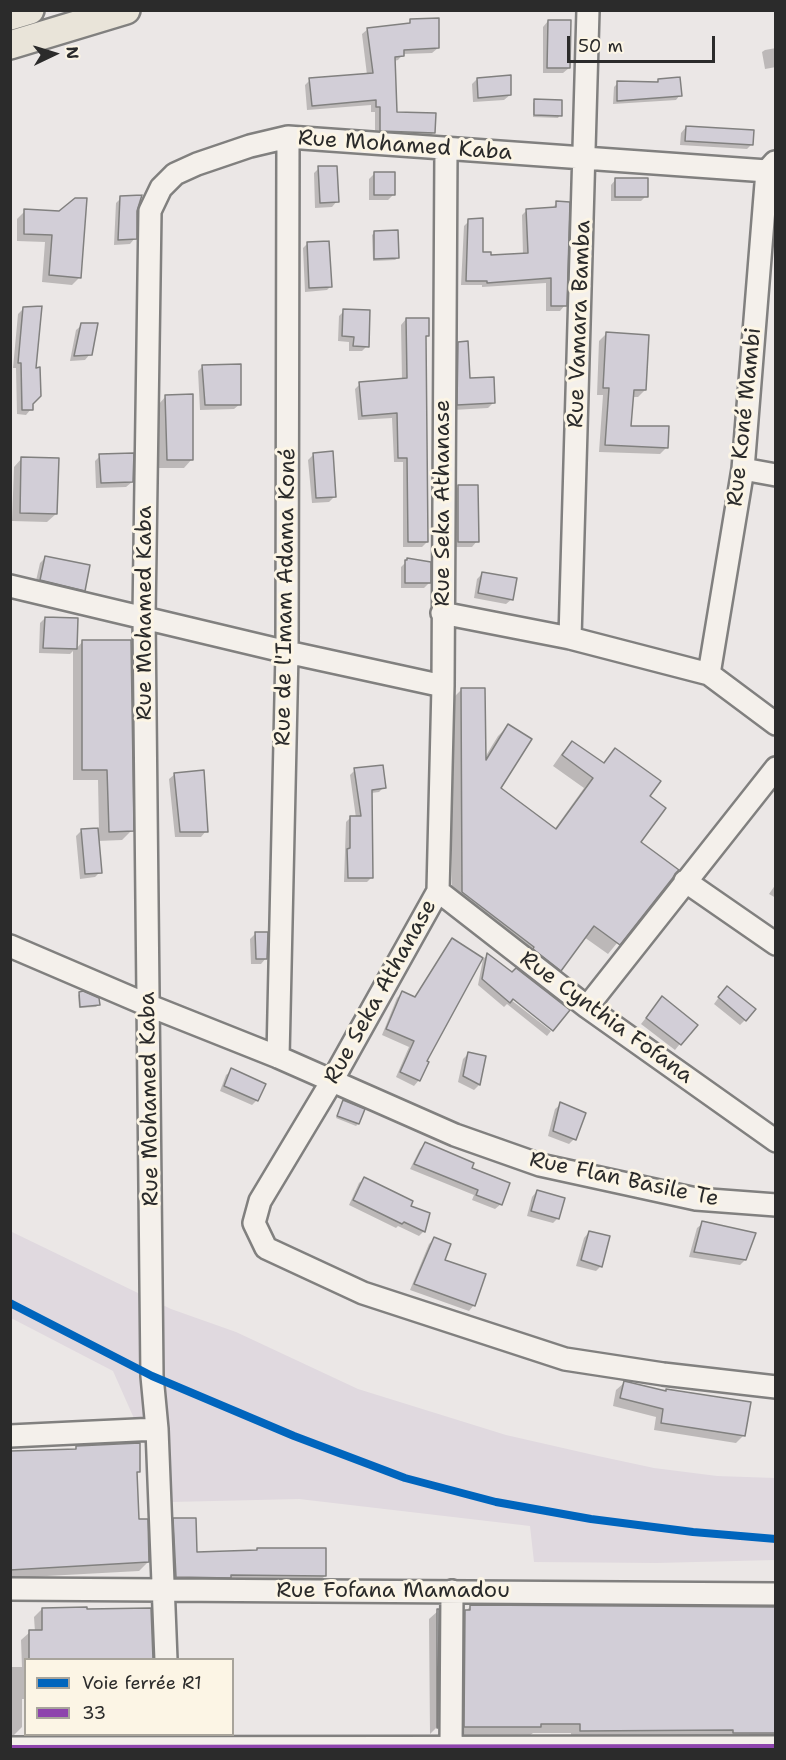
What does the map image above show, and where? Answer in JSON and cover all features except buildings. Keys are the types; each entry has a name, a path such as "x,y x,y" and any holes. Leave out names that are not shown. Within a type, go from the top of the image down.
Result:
{"main road":[{"path":"10,16 30,10"},
{"path":"10,45 126,10"}],"street":[{"name":"Rue Vamara Bamba","path":"570,638 588,10"},
{"name":"Rue Mohamed Kaba","path":"166,1658 158,1429 152,1376 150,1006 144,616 150,211 160,188 175,174 250,146 288,137 585,159 771,167"},
{"name":"Rue de l'Imam Adama Koné","path":"278,1056 287,652 288,137"},
{"name":"Rue Seka Athanase","path":"446,148 443,686 438,891 333,1081 260,1201 254,1223 267,1248 363,1293 566,1359 663,1374 776,1387"},
{"name":"Rue Koné Mambi","path":"709,674 743,470 771,167"},
{"path":"743,470 776,475"},
{"path":"10,586 144,616 287,652 443,686"},
{"path":"442,613 570,638 709,674 776,724"},
{"path":"587,1007 776,768"},
{"path":"685,881 776,944"},
{"name":"Rue Cynthia Fofana","path":"438,891 587,1007 776,1141"},
{"name":"Rue Flan Basile Te","path":"10,946 150,1006 278,1056 455,1135 540,1165 696,1199 776,1205"},
{"path":"10,1436 158,1429"},
{"name":"Rue Fofana Mamadou","path":"10,1588 776,1594"},
{"path":"451,1747 452,1591"},
{"path":"10,1748 168,1744 776,1747"}],"shaded area":[{"path":"10,1231 171,1309 236,1332 358,1389 506,1435 654,1468 717,1476 775,1478 775,1560 657,1563 534,1562 530,1526 299,1499 171,1502 113,1371 11,1318"}],"rail line":[{"name":"R1","path":"10,1303 152,1376 294,1436 405,1478 496,1502 591,1519 693,1532 776,1539"}],"transit line":[{"name":"33","path":"10,1748 776,1747"}]}
